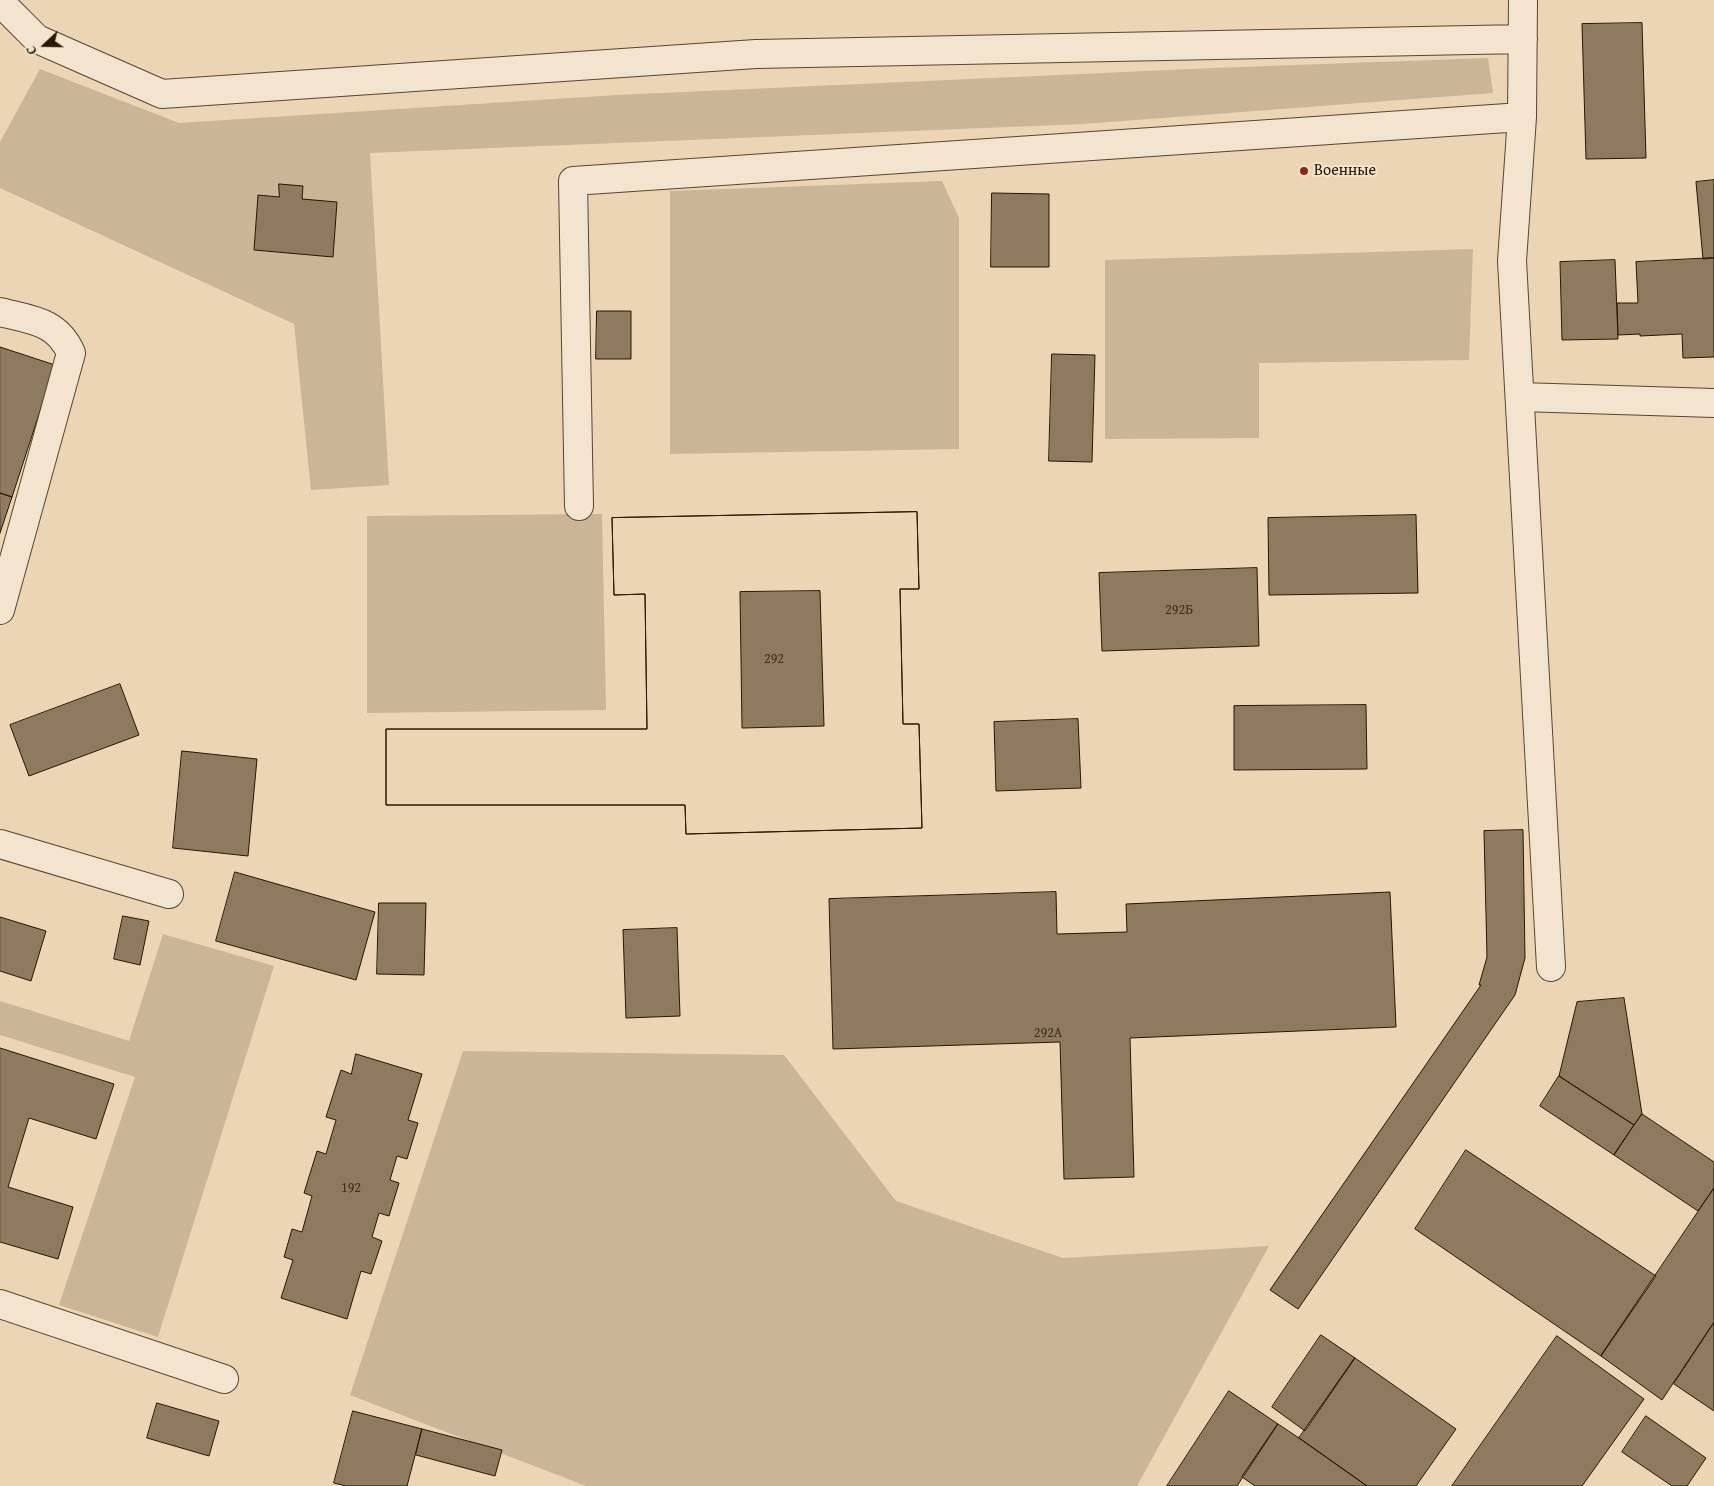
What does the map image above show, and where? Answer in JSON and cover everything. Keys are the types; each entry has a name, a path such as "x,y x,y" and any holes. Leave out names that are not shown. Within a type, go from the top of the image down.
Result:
{"street":[{"path":"1524,0 1522,117 1512,261 1551,967"},
{"path":"0,2 37,39 162,94 756,54 1523,39"},
{"path":"579,506 573,181 1522,117"},
{"path":"0,312 48,325 66,341 71,353 0,610"},
{"path":"1520,398 1714,403"},
{"path":"0,844 168,894"},
{"path":"0,1304 224,1378"}],"shaded area":[{"path":"1488,58 1493,93 1083,124 370,153 389,485 311,490 294,324 0,188 0,142 40,69 179,123 617,95 1213,68"},
{"path":"942,181 959,218 959,449 670,454 670,191"},
{"path":"1473,249 1469,360 1259,363 1259,438 1105,439 1105,260"},
{"path":"602,514 606,710 367,713 367,516"},
{"path":"163,934 274,966 158,1337 59,1305 135,1077 0,1035 0,1001 129,1041"},
{"path":"463,1051 784,1055 896,1201 1063,1258 1269,1246 1137,1486 586,1486 350,1395"}],"building":[{"path":"1642,23 1646,158 1586,159 1582,24"},
{"path":"1714,180 1714,258 1703,259 1696,182"},
{"path":"279,184 303,186 302,199 337,202 333,257 254,250 258,195 279,197"},
{"path":"992,193 1049,194 1049,267 991,267"},
{"path":"1714,258 1714,357 1683,358 1682,334 1618,335 1617,303 1638,303 1636,262"},
{"path":"1615,260 1618,339 1562,340 1560,262"},
{"path":"597,311 631,311 631,359 596,359"},
{"path":"0,347 55,365 12,497 0,493"},
{"path":"1052,354 1095,355 1092,462 1049,461"},
{"path":"0,493 12,497 0,533"},
{"path":"917,512 919,589 900,589 903,724 919,724 922,828 686,834 685,805 386,805 386,729 647,729 645,594 614,595 612,518","holes":["820,591 824,726 742,728 740,592"]},
{"path":"917,512 919,589 900,589 903,724 919,724 922,828 686,834 685,805 386,805 386,729 647,729 645,594 614,595 612,518"},
{"path":"1416,515 1418,593 1269,595 1268,518"},
{"path":"1257,568 1259,646 1102,651 1099,573"},
{"path":"120,684 139,735 29,776 10,725"},
{"path":"1366,705 1367,769 1234,770 1234,706"},
{"path":"1078,719 1081,788 996,791 994,722"},
{"path":"182,751 257,759 248,856 173,848"},
{"path":"1523,830 1525,958 1515,995 1298,1309 1270,1290 1481,985 1479,985 1487,957 1484,831"},
{"path":"235,872 375,912 356,980 216,941"},
{"path":"1056,892 1057,934 1127,932 1126,904 1390,892 1396,1027 1130,1038 1134,1177 1064,1179 1060,1042 833,1049 829,899"},
{"path":"379,903 426,903 424,975 377,974"},
{"path":"123,916 149,921 140,965 114,959"},
{"path":"0,917 46,931 31,981 0,971"},
{"path":"677,928 680,1016 626,1018 623,930"},
{"path":"1624,998 1642,1114 1634,1125 1559,1076 1577,1002"},
{"path":"0,1048 114,1084 96,1139 29,1118 8,1187 73,1207 58,1259 0,1242"},
{"path":"356,1054 422,1074 408,1120 418,1123 407,1159 397,1156 390,1180 399,1183 389,1216 379,1213 372,1237 382,1241 371,1274 361,1271 347,1319 281,1298 293,1260 284,1257 292,1229 302,1232 312,1196 304,1193 317,1151 326,1154 336,1120 326,1117 341,1070 351,1074"},
{"path":"1559,1076 1634,1125 1614,1155 1540,1106"},
{"path":"1642,1114 1714,1162 1714,1188 1698,1211 1614,1155"},
{"path":"1466,1150 1656,1276 1601,1356 1415,1229"},
{"path":"1714,1188 1714,1322 1662,1400 1601,1356"},
{"path":"1714,1323 1714,1411 1674,1384"},
{"path":"1321,1335 1355,1358 1305,1431 1272,1407"},
{"path":"1557,1336 1644,1399 1582,1486 1452,1486"},
{"path":"1355,1358 1456,1429 1416,1486 1367,1486 1299,1438"},
{"path":"1229,1391 1278,1424 1237,1486 1167,1486"},
{"path":"157,1403 219,1421 209,1456 147,1438"},
{"path":"353,1411 422,1429 407,1486 346,1486 334,1483"},
{"path":"1646,1416 1706,1458 1687,1486 1672,1486 1622,1452"},
{"path":"1278,1424 1367,1486 1255,1486 1242,1477"},
{"path":"422,1429 502,1450 495,1476 416,1455"}],"place":[{"name":"Военные","path":"1304,171"}]}
